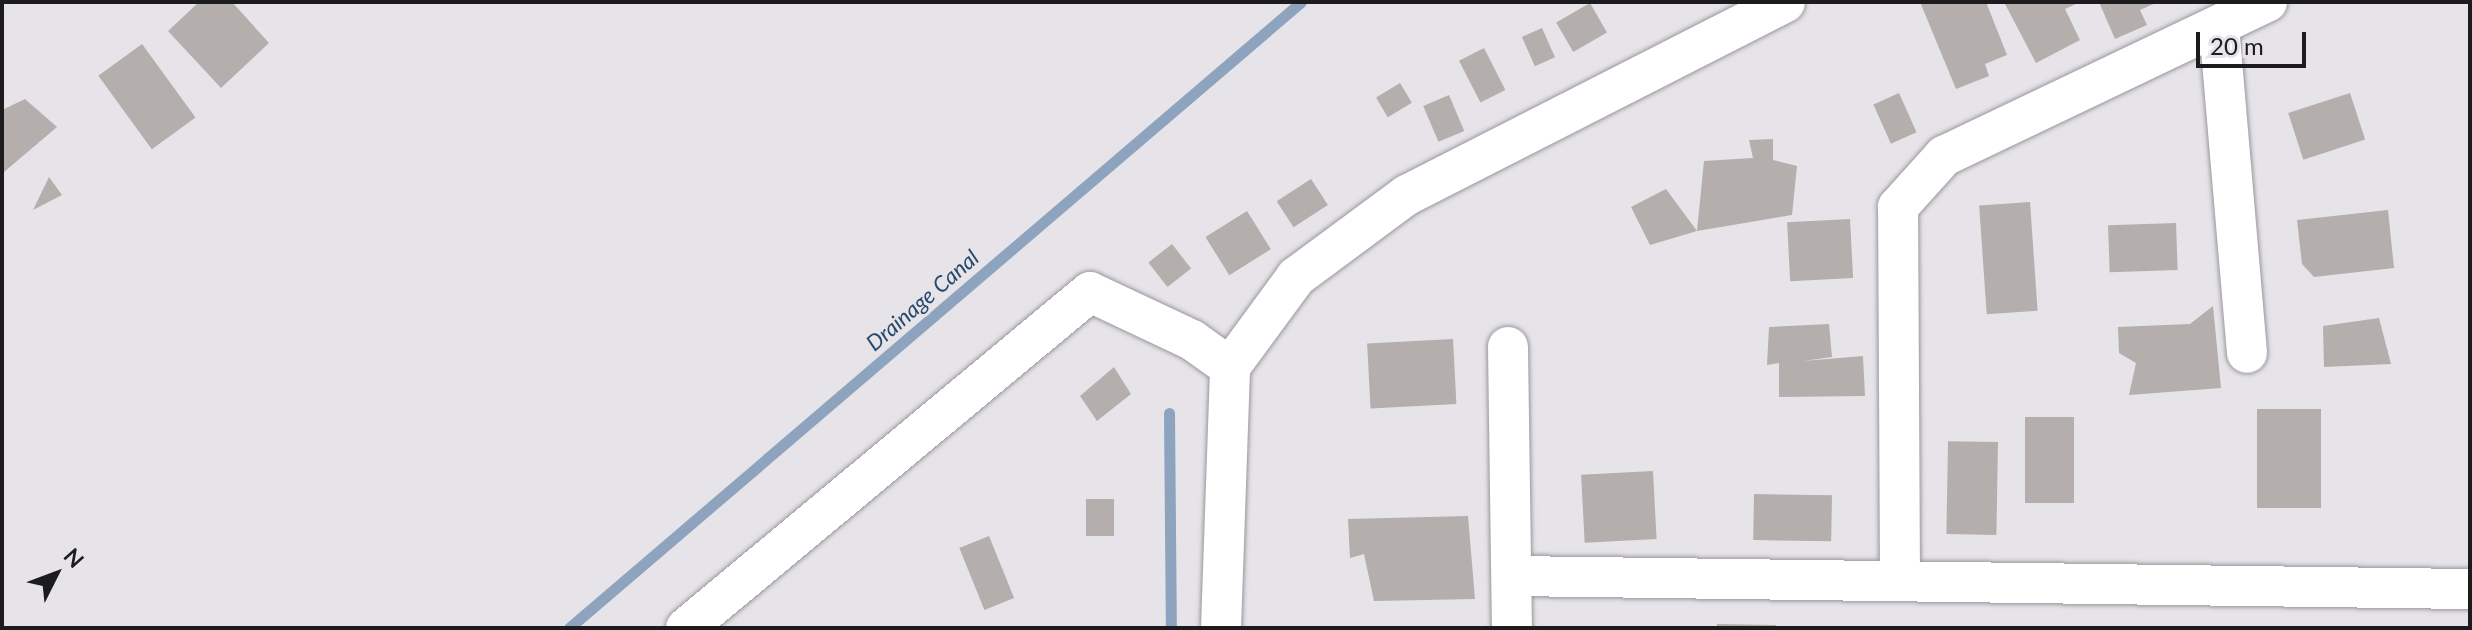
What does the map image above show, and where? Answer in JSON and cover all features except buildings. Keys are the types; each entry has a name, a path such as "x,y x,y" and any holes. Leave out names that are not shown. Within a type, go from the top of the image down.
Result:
{"street":[{"path":"1221,628 1230,367 1296,277 1407,195 1785,2"},
{"path":"1900,577 1898,207 1944,156 2267,2"},
{"path":"2219,26 2247,353"},
{"path":"686,628 1090,292 1192,340 1230,367"},
{"path":"1508,347 1512,628"},
{"path":"1512,576 1900,577 2470,589"}],"waterway":[{"name":"Drainage Canal","path":"569,628 1301,2"},
{"path":"1169,413 1171,628"}]}
